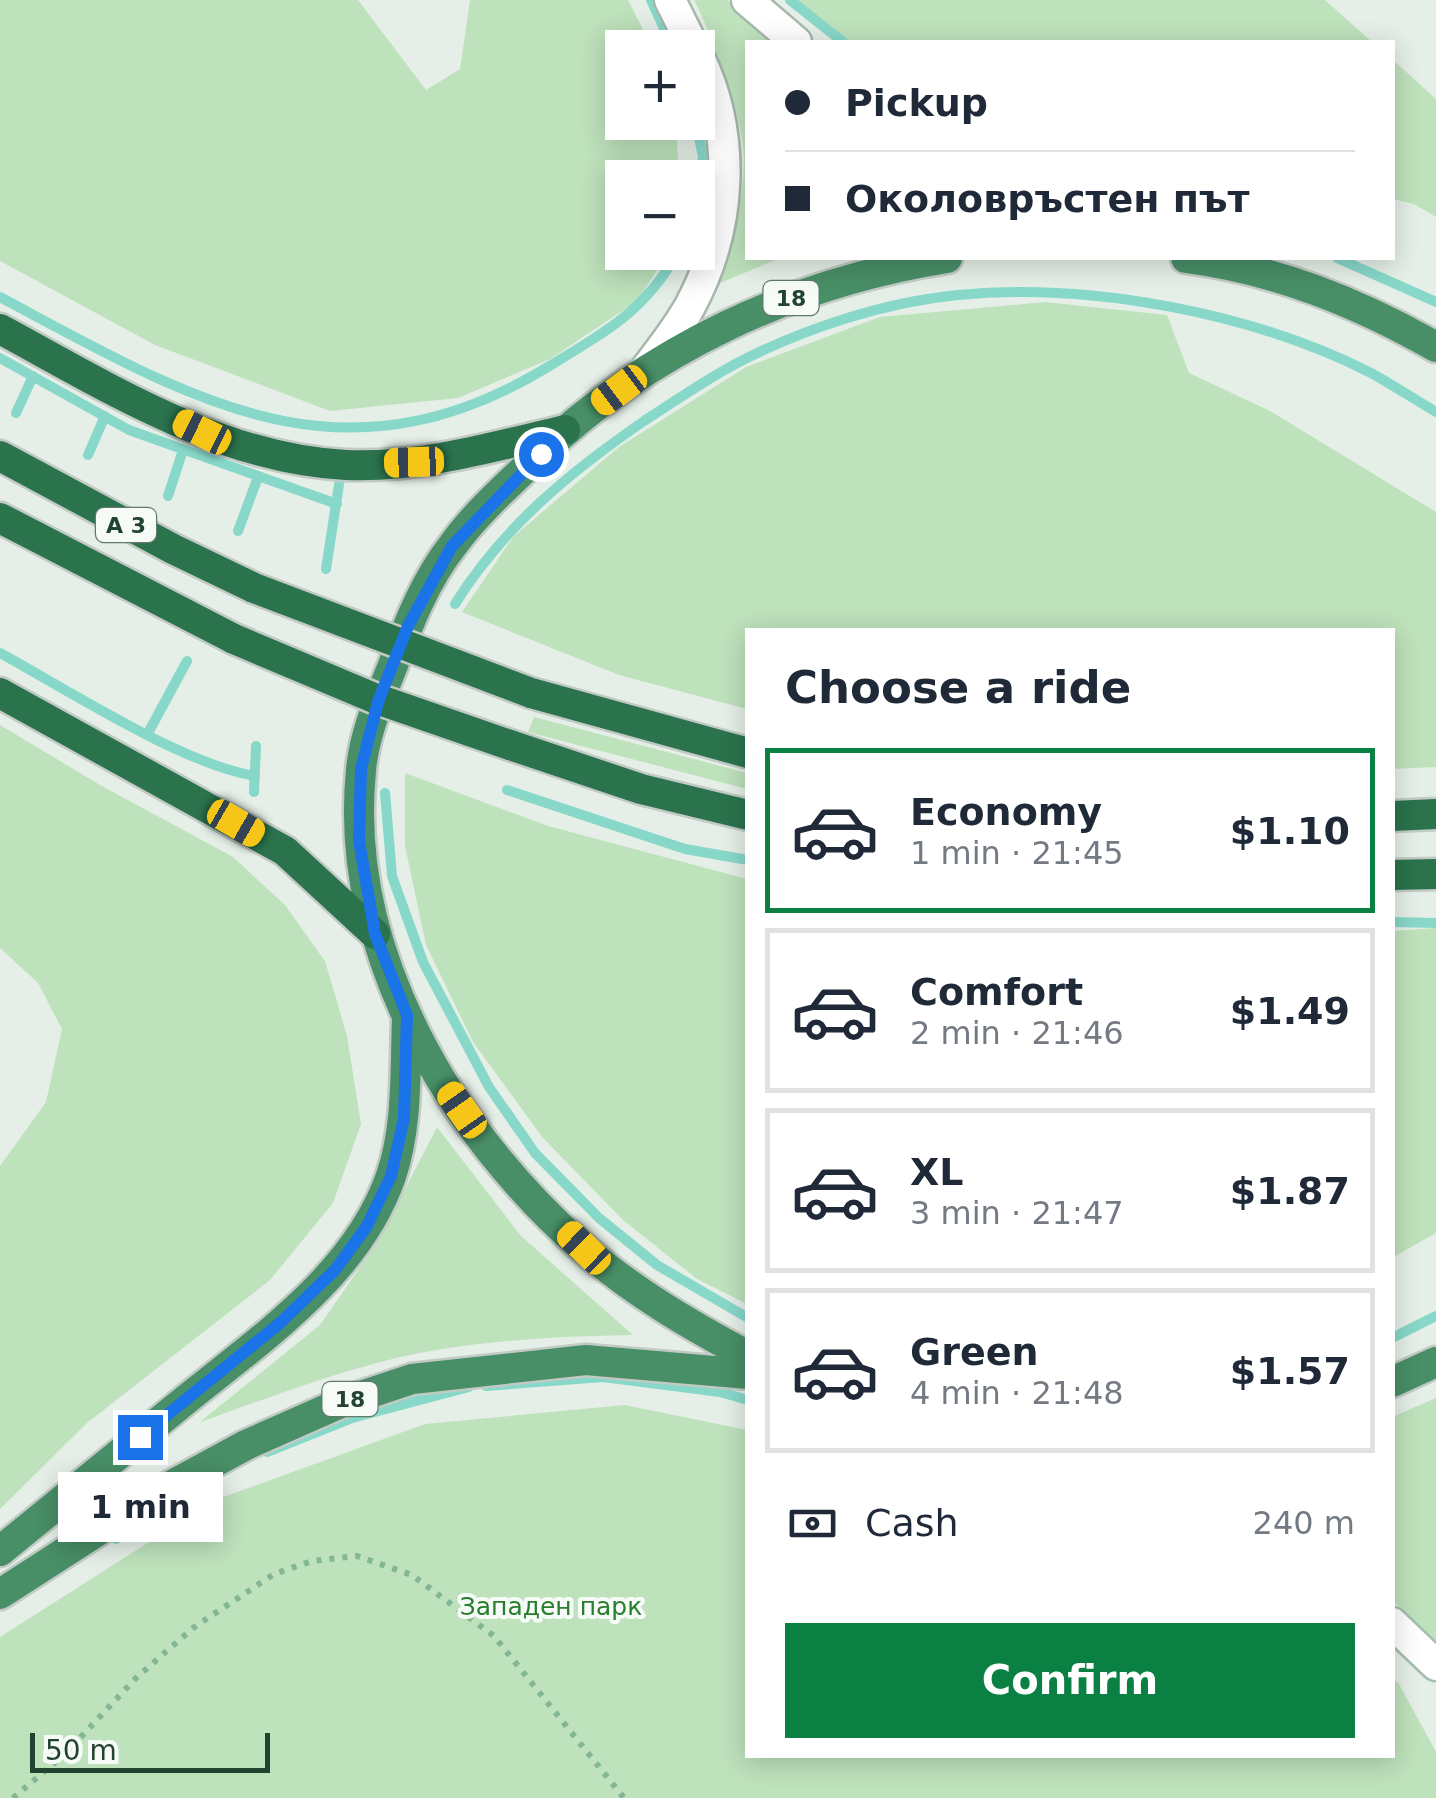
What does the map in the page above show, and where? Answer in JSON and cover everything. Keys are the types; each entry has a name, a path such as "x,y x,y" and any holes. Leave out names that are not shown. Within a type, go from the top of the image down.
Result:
{"highway":[{"name":"18","path":"745,1354 642,1293 584,1248 530,1197 442,1080 407,1015 375,934 360,823 361,769 378,702 408,626 452,546 565,430 646,370 725,324 857,276 937,260"},
{"path":"1202,260 1292,280 1375,312 1436,347"},
{"path":"0,329 202,432 280,454 345,464 414,462 565,430"},
{"name":"A 3","path":"0,456 254,588 531,693 745,752"},
{"name":"A 3","path":"0,518 234,639 374,698 641,789 745,814"},
{"path":"0,693 285,852 375,934"},
{"path":"1395,816 1436,814"},
{"path":"1395,875 1436,874"},
{"name":"18","path":"0,1551 280,1323 335,1270 367,1226 391,1176 404,1118 407,1015"},
{"name":"18","path":"0,1594 152,1496 246,1444 343,1402 412,1379 586,1360 745,1374"},
{"path":"1395,1381 1436,1362"}],"street":[{"path":"670,0 685,30"},
{"path":"748,0 794,40"},
{"path":"646,370 690,307 714,248 725,194 725,143 715,110"},
{"path":"1395,1627 1436,1665"}],"path":[{"path":"13,1798 66,1753 136,1678 193,1628 274,1574 312,1561 357,1556 412,1574 494,1636 624,1798"}],"green space":[{"path":"0,0 358,0 426,90 460,69 470,0 628,0 643,30 605,30 605,140 677,140 678,160 605,160 605,270 657,270 637,301 550,359 458,398 330,411 155,345 0,261"},
{"path":"694,0 727,0 770,40 745,40 745,260 775,260 720,283 740,204 744,171 742,138 715,49 715,30 708,30"},
{"path":"796,0 1325,0 1370,40 844,40"},
{"path":"1395,62 1436,99 1436,217 1414,204 1395,199"},
{"path":"1045,302 1167,315 1189,373 1270,411 1436,512 1436,767 1395,769 1395,628 745,628 745,708 619,675 462,612 513,537 619,447 746,367 880,317"},
{"path":"534,717 745,772 745,788 528,732"},
{"path":"0,725 233,857 285,905 325,961 347,1036 361,1124 333,1203 270,1280 87,1423 0,1509 0,1166 46,1102 62,1029 38,983 0,948"},
{"path":"405,773 548,826 745,878 745,1303 697,1279 623,1220 543,1138 473,1042 426,945 405,846"},
{"path":"1436,928 1436,1233 1395,1256 1395,931"},
{"path":"437,1127 521,1236 633,1335 513,1340 411,1355 319,1380 200,1422 320,1325 379,1240"},
{"path":"1436,1398 1436,1645 1395,1603 1395,1416"},
{"name":"Западен парк","path":"625,1405 745,1430 745,1758 1395,1758 1395,1680 1436,1752 1436,1798 0,1798 0,1637 215,1500 425,1424"}],"waterway":[{"path":"651,0 665,30"},
{"path":"790,0 840,40"},
{"path":"700,140 703,160"},
{"path":"1342,260 1436,302"},
{"path":"0,297 139,370 206,398 272,418 338,427 407,423 479,402 556,362 610,328 640,303 667,270"},
{"path":"455,604 516,526 590,460 644,421 716,375 766,349 846,318 930,298 1009,292 1062,293 1170,307 1275,334 1325,352 1371,373 1436,412"},
{"path":"0,358 129,430 337,504"},
{"path":"16,413 33,376"},
{"path":"88,455 105,416"},
{"path":"168,496 183,450"},
{"path":"238,531 258,477"},
{"path":"326,569 340,478"},
{"path":"0,653 160,742 226,769 255,776"},
{"path":"148,733 187,661"},
{"path":"254,792 256,746"},
{"path":"507,790 685,849 745,859"},
{"path":"385,793 392,876 423,962 489,1087 535,1153 599,1218 657,1265 745,1316"},
{"path":"1395,922 1436,923"},
{"path":"1395,1336 1436,1316"},
{"path":"486,1386 603,1377 720,1392 745,1399"},
{"path":"267,1452 352,1418 469,1387"},
{"path":"116,1539 177,1499"}],"route":[{"path":"140,1437 280,1323 335,1270 367,1226 391,1176 404,1118 407,1015 375,934 359,841 361,769 367,740 408,626 452,546 541,454"}]}
